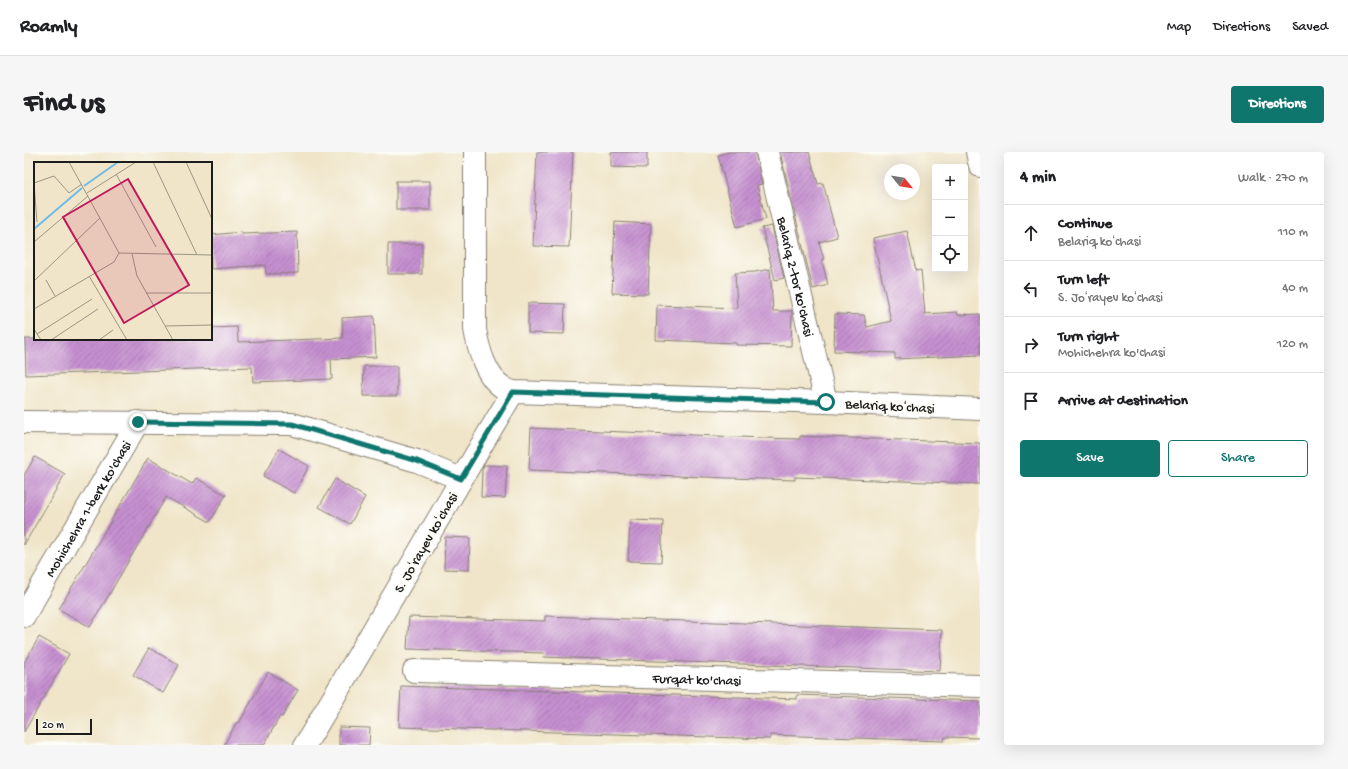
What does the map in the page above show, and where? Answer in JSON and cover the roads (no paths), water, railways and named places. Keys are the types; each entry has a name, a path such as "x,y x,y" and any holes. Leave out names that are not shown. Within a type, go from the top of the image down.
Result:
{"street":[{"path":"475,152 475,329 482,357 491,374 496,382 513,392"},
{"name":"Belariq 2-tor ko'chasi","path":"767,152 826,402"},
{"path":"977,152 980,166"},
{"name":"Belariq koʻchasi","path":"513,392 826,402 980,409"},
{"name":"S. Joʻrayev koʻchasi","path":"305,745 355,664 461,479 513,392"},
{"path":"24,422 292,424 417,461 461,479"},
{"name":"Mohichehra 1-berk ko'chasi","path":"24,616 138,422"},
{"name":"Furqat ko'chasi","path":"414,671 980,686"}]}
